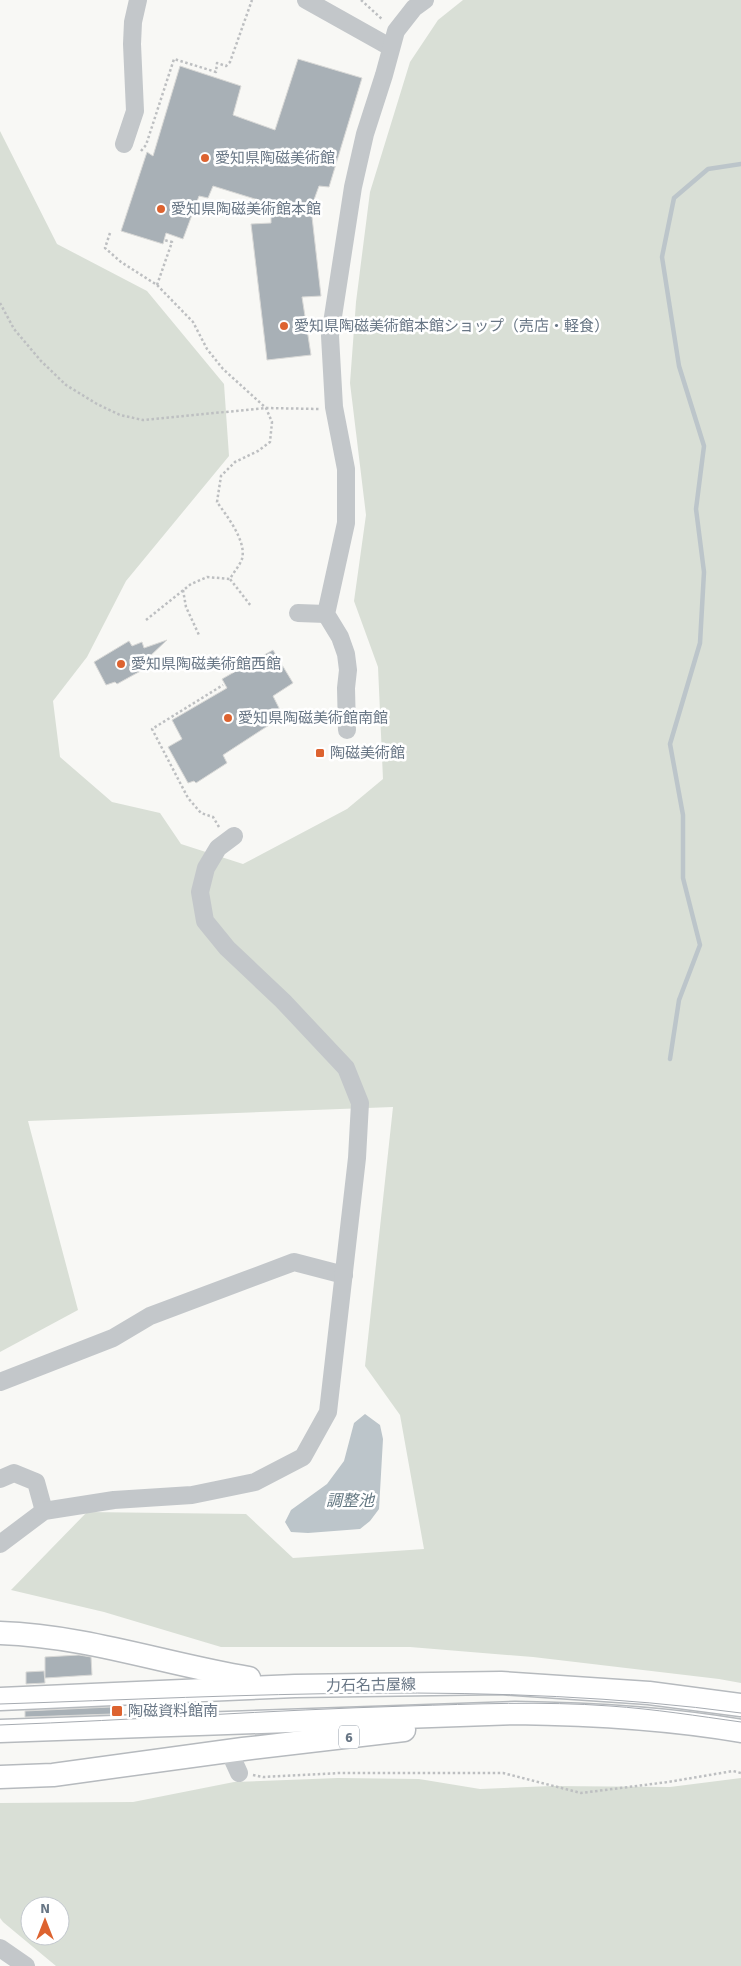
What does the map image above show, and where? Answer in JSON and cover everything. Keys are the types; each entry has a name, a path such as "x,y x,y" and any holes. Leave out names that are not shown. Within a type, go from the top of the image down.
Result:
{"main road":[{"path":"0,1633 34,1634 95,1644 227,1675 295,1686"},
{"name":"力石名古屋線","path":"0,1699 295,1686 501,1683 649,1693 741,1705"},
{"name":"6","path":"0,1731 515,1713 586,1714 700,1724 741,1731"},
{"name":"6","path":"0,1777 53,1775 230,1751 437,1727 490,1723 700,1724"}],"street":[{"path":"124,144 135,111 132,44 133,22 138,0"},
{"path":"306,0 390,47"},
{"path":"347,730 346,688 348,670 346,654 340,636 326,614 346,523 346,469 334,407 330,336 353,187 365,134 396,31 414,8 425,0"},
{"path":"298,613 326,614"},
{"path":"0,1544 44,1511 114,1500 192,1495 255,1482 304,1457 328,1412 358,1158 360,1103 346,1068 283,1001 227,948 205,921 200,892 206,868 228,835"},
{"path":"0,1382 113,1338 150,1316 294,1262 344,1275"},
{"path":"0,1479 14,1473 36,1482 44,1511"},
{"path":"230,1751 239,1773"},
{"path":"0,1948 26,1966"}],"path":[{"path":"141,151 146,145 174,60 216,72 217,63 226,66 230,62 252,0"},
{"path":"361,0 383,20"},
{"path":"110,233 105,248 121,262 157,284 194,322 207,349 223,369 266,408 272,422 270,442 258,451 235,462 221,476 216,502 228,517 242,544 242,559 230,579"},
{"path":"157,284 172,242 164,240"},
{"path":"0,303 14,329 41,361 66,385 97,404 120,415 143,420 266,408 324,410"},
{"path":"146,620 191,584 207,577 230,579 251,606"},
{"path":"183,590 186,607 199,635"},
{"path":"223,685 152,728 188,798 201,813 213,817 228,835"},
{"path":"239,1773 263,1777 340,1773 503,1773 582,1792 668,1782 733,1771 741,1773"}],"shaded area":[{"path":"463,0 741,0 741,1683 533,1657 410,1647 221,1647 104,1612 11,1590 87,1512 246,1514 293,1558 424,1549 400,1415 365,1366 393,1107 28,1121 78,1310 0,1352 0,131 57,244 147,291 224,384 229,456 126,581 87,657 53,701 60,757 112,802 160,813 181,844 243,864 347,809 383,779 378,667 354,601 366,515 350,383 356,302 370,192 410,62 438,20"},
{"path":"338,1778 419,1779 480,1789 552,1786 670,1787 741,1778 741,1966 56,1966 32,1946 70,1946 70,1896 20,1896 20,1936 0,1918 0,1803 133,1802 234,1782"}],"water":[{"name":"調整池","path":"365,1414 380,1425 383,1439 379,1509 370,1521 360,1529 308,1533 291,1532 285,1522 291,1510 327,1484 344,1461 354,1423"}],"building":[{"name":"愛知県陶磁美術館本館","path":"298,59 362,78 329,187 319,186 311,208 321,296 302,297 311,355 267,360 251,224 271,223 271,204 213,186 208,198 199,196 183,239 166,233 163,244 121,231 147,152 153,156 180,66 241,86 233,115 275,130"},
{"name":"愛知県陶磁美術館西館","path":"167,640 149,657 152,660 143,666 146,668 117,684 115,682 106,685 94,662 129,641 132,646 142,642 144,648"},
{"name":"愛知県陶磁美術館南館","path":"273,650 293,683 273,696 283,716 223,755 227,763 196,783 194,781 188,783 168,747 182,739 172,720 227,688 222,679"},
{"path":"79,1655 91,1657 92,1675 45,1678 45,1657"},
{"path":"44,1671 45,1683 26,1684 26,1672"},
{"path":"111,1707 112,1714 25,1717 25,1711"}],"waterway":[{"path":"670,1059 679,1000 700,945 683,878 683,815 670,744 700,643 704,572 696,509 704,446 679,366 662,257 674,198 708,169 741,164"}],"tram line":[{"path":"0,1704 278,1695 464,1694 557,1697 649,1703 741,1713"},
{"path":"0,1725 254,1712 508,1703 585,1704 626,1707 741,1722"}],"place":[{"name":"愛知県陶磁美術館","path":"205,158"},
{"name":"愛知県陶磁美術館本館","path":"161,209"},
{"name":"愛知県陶磁美術館本館ショップ（売店・軽食）","path":"284,326"},
{"name":"愛知県陶磁美術館西館","path":"121,664"},
{"name":"愛知県陶磁美術館南館","path":"228,718"},
{"name":"陶磁美術館","path":"320,753"},
{"name":"陶磁資料館南","path":"117,1711"}]}
